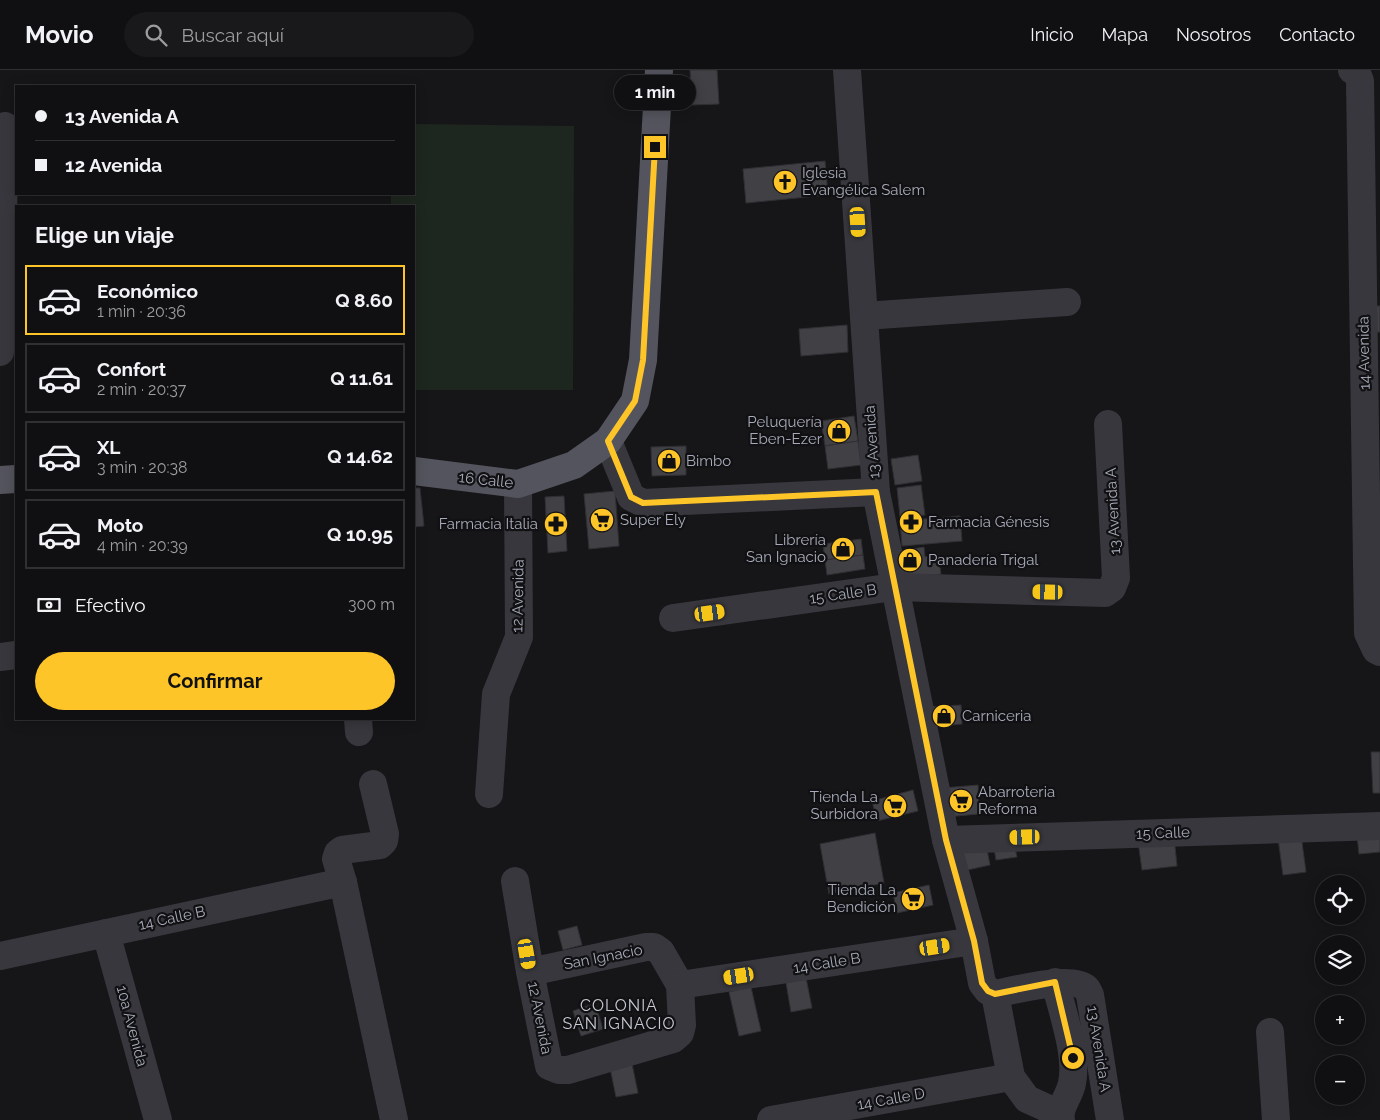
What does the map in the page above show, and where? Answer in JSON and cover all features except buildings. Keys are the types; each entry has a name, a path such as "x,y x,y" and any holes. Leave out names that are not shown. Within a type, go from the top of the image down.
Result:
{"main road":[{"path":"608,441 635,401 643,360 659,70"},
{"name":"16 Calle","path":"415,471 518,484 574,465 608,441"},
{"path":"0,480 15,479"}],"street":[{"name":"13 Avenida","path":"847,70 876,492 946,840 989,988"},
{"name":"14 Avenida","path":"1355,72 1360,81 1374,643"},
{"path":"0,352 5,126"},
{"path":"864,316 1067,302"},
{"name":"13 Avenida A","path":"1105,593 1112,588 1116,578 1108,424"},
{"path":"608,441 631,497 643,503 876,492"},
{"name":"12 Avenida","path":"489,794 496,694 519,637 518,484"},
{"name":"15 Calle B","path":"673,618 894,588 1105,593"},
{"path":"0,657 15,655"},
{"path":"373,784 385,834 384,841 380,846 342,850 338,853 336,859 344,882 394,1120"},
{"name":"15 Calle","path":"946,840 1380,826"},
{"name":"12 Avenida","path":"515,881 530,972 549,1066"},
{"name":"14 Calle B","path":"0,956 344,882"},
{"name":"10a Avenida","path":"106,932 158,1120"},
{"name":"14 Calle B","path":"680,985 974,941"},
{"name":"San Ignacio","path":"530,972 646,947 654,947 661,952 680,985 682,1025 680,1032 673,1040 568,1070 558,1070 549,1066"},
{"path":"989,988 1067,983"},
{"name":"13 Avenida A","path":"989,988 1011,1077 1027,1099 1060,1117 1072,1083 1073,1058 1067,983 1086,988 1090,995 1110,1120"},
{"path":"1270,1032 1276,1120"},
{"name":"14 Calle D","path":"771,1120 1011,1077"}],"shaded area":[{"path":"415,124 574,126 573,390 415,390 415,205 391,205 391,195 415,195"}],"place":[{"name":"Iglesia Evangélica Salem","path":"785,182"},
{"name":"Peluquería Eben-Ezer","path":"839,431"},
{"name":"Bimbo","path":"669,461"},
{"name":"Super Ely","path":"602,520"},
{"name":"Farmacia Génesis","path":"911,522"},
{"name":"Farmacia Italia","path":"556,524"},
{"name":"Librería San Ignacio","path":"843,549"},
{"name":"Panadería Trigal","path":"910,560"},
{"name":"Carniceria","path":"944,716"},
{"name":"Abarroteria Reforma","path":"961,801"},
{"name":"Tienda La Surbidora","path":"895,806"},
{"name":"Tienda La Bendición","path":"913,899"}],"district":[{"name":"COLONIA SAN IGNACIO","path":"619,1014"}],"route":[{"path":"655,147 643,360 635,401 608,441 631,497 643,503 876,492 946,840 974,941 982,983 988,991 995,994 1055,982 1073,1058"}]}
